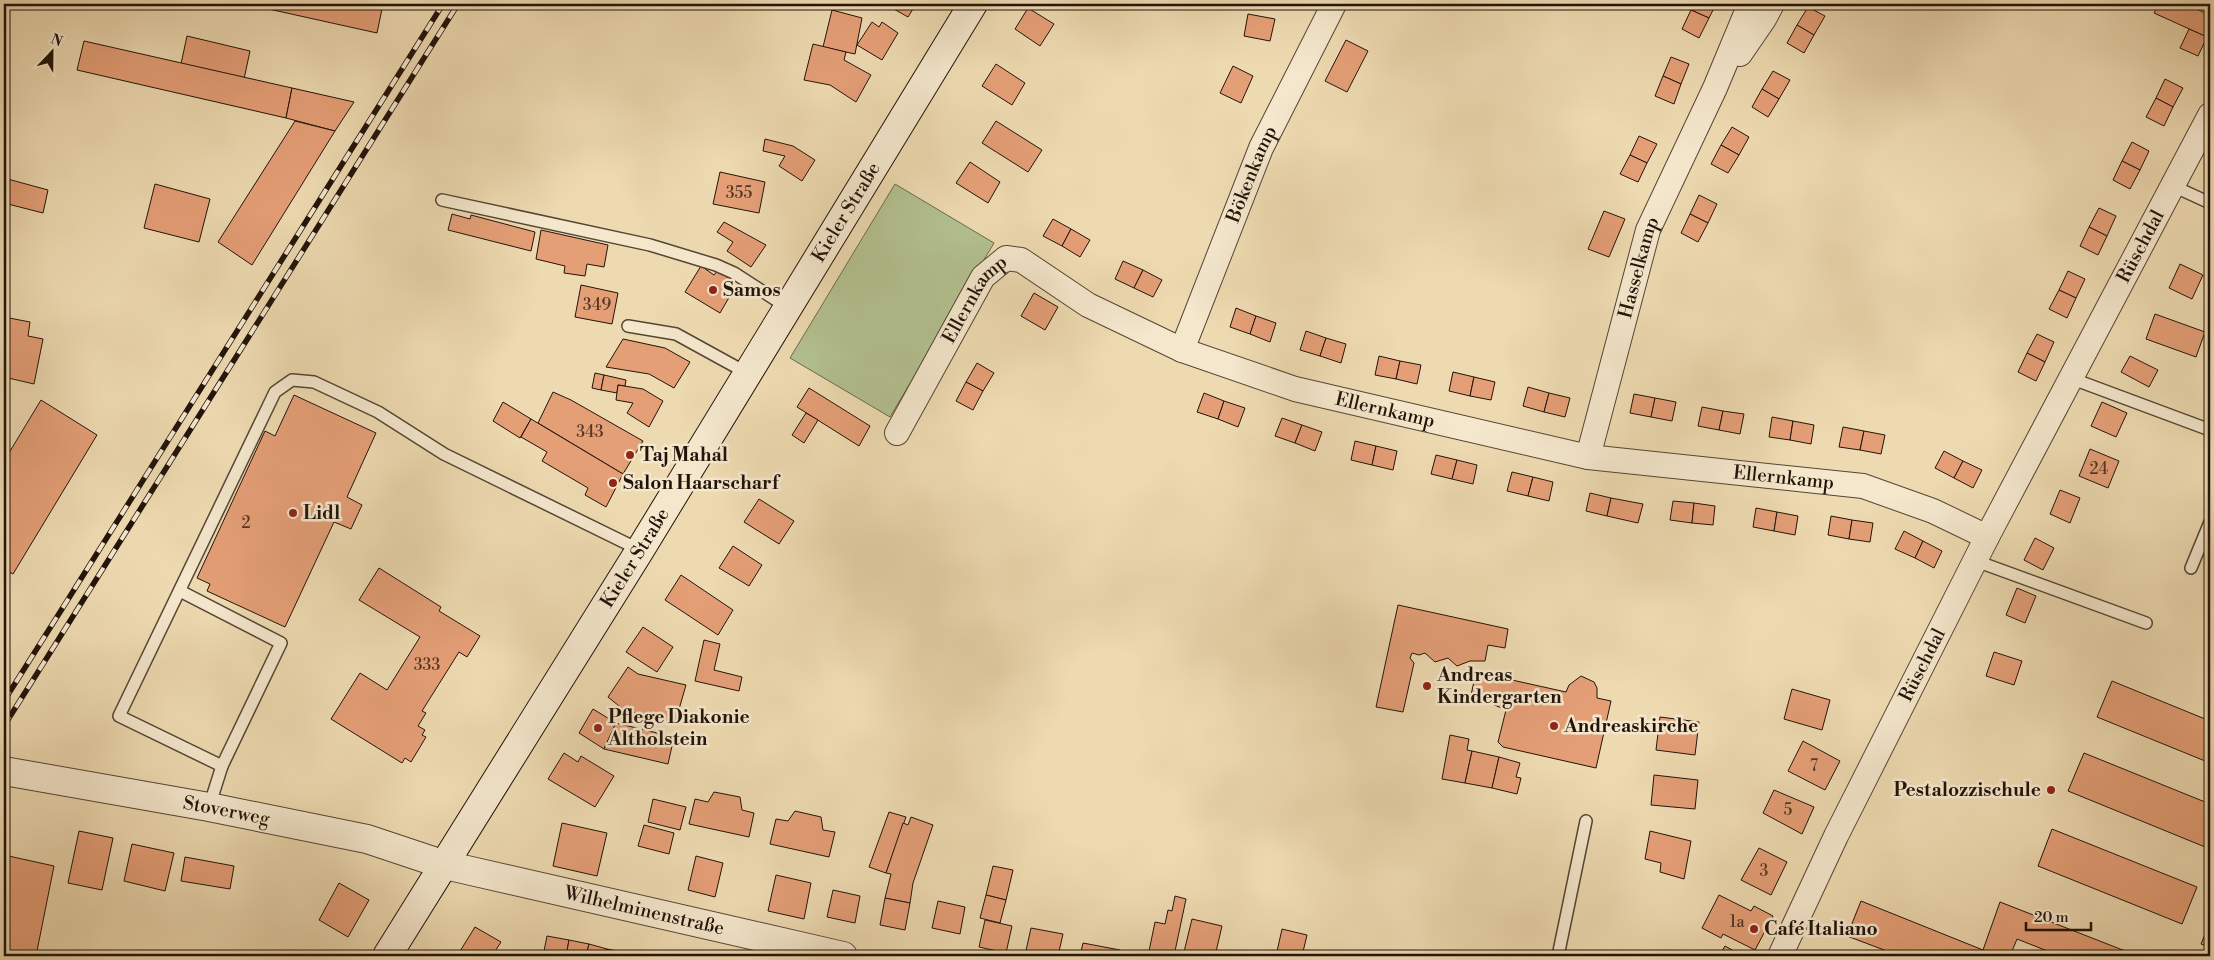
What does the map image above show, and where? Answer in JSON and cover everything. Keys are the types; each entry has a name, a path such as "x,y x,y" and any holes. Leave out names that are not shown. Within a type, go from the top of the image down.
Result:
{"main road":[{"name":"Kieler Straße","path":"388,956 640,550 973,4"},
{"name":"Stoverweg","path":"4,772 209,807 366,839 445,865"},
{"name":"Wilhelminenstraße","path":"445,865 843,956"}],"street":[{"name":"Bökenkamp","path":"1182,350 1261,148 1334,4"},
{"name":"Hasselkamp","path":"1588,457 1648,230 1715,88 1750,4"},
{"name":"Hasselkamp","path":"1715,88 1764,19 1772,4"},
{"name":"Rüschdal","path":"1780,956 1836,836 1988,537 2210,115"},
{"name":"Ellernkamp","path":"897,433 983,277 1006,258 1021,260 1088,305 1182,350 1295,389 1588,457 1863,486 1933,511 1988,537"}],"lane":[{"path":"2173,186 2210,203"},
{"path":"442,200 650,245 716,265 734,273 787,307"},
{"path":"628,326 676,334 747,373"},
{"path":"2073,378 2210,430"},
{"path":"222,766 118,716 275,392 292,380 314,382 378,412 444,454 640,550"},
{"path":"2191,568 2210,522"},
{"path":"1976,561 2146,623"},
{"path":"180,591 281,643 222,766 209,807"},
{"path":"1558,956 1586,821"}],"green space":[{"path":"895,184 994,243 890,417 790,358"}],"building":[{"path":"246,4 383,4 377,33"},
{"path":"885,4 916,4 908,17"},
{"path":"1694,4 1716,4 1709,18 1691,10"},
{"path":"2159,4 2185,4 2210,15 2210,30 2207,37 2154,13"},
{"path":"1808,7 1825,16 1814,35 1797,25"},
{"path":"1028,8 1054,24 1040,46 1015,29"},
{"path":"832,10 862,18 855,54 823,47"},
{"path":"1691,10 1709,18 1699,38 1682,29"},
{"path":"1248,14 1275,19 1270,41 1244,36"},
{"path":"872,22 879,27 882,22 898,33 882,60 857,45"},
{"path":"1797,25 1814,35 1804,53 1787,43"},
{"path":"2189,29 2207,37 2198,56 2180,48"},
{"path":"187,36 250,51 244,79 181,64"},
{"path":"1346,40 1368,51 1347,92 1325,81"},
{"path":"84,41 292,88 286,118 77,70"},
{"path":"813,44 846,52 844,60 871,75 856,102 830,85 804,80"},
{"path":"1671,57 1689,64 1681,84 1663,76"},
{"path":"996,64 1025,83 1012,105 982,86"},
{"path":"1233,66 1253,76 1241,103 1220,93"},
{"path":"1773,71 1790,80 1779,99 1762,89"},
{"path":"1663,76 1681,84 1674,104 1655,96"},
{"path":"2165,79 2183,88 2173,107 2156,98"},
{"path":"292,88 354,102 335,131 286,118"},
{"path":"1762,89 1779,99 1768,117 1752,107"},
{"path":"2156,98 2173,107 2164,126 2146,117"},
{"path":"295,121 335,131 252,265 218,242"},
{"path":"996,121 1042,150 1028,172 982,143"},
{"path":"1732,127 1749,137 1739,155 1721,145"},
{"path":"1639,136 1657,144 1647,163 1630,155"},
{"path":"765,139 793,146 815,160 802,181 779,166 785,156 763,151"},
{"path":"2132,142 2149,151 2140,170 2122,161"},
{"path":"1721,145 1739,155 1728,173 1711,164"},
{"path":"1630,155 1647,163 1638,182 1620,174"},
{"path":"2122,161 2140,170 2130,189 2113,180"},
{"path":"970,162 1000,182 988,203 956,183"},
{"path":"720,172 765,182 759,213 713,204"},
{"path":"4,178 48,190 43,213 4,203"},
{"path":"155,184 210,199 199,242 144,228"},
{"path":"1699,195 1717,204 1708,223 1690,214"},
{"path":"2099,208 2116,216 2107,236 2089,227"},
{"path":"1604,211 1625,219 1609,257 1588,249"},
{"path":"452,214 470,219 471,215 535,232 531,251 448,230"},
{"path":"1690,214 1708,223 1698,242 1681,233"},
{"path":"1053,219 1071,229 1062,246 1043,236"},
{"path":"724,222 766,245 751,267 727,251 733,242 717,232"},
{"path":"2089,227 2107,236 2098,255 2080,246"},
{"path":"1071,229 1090,240 1080,257 1062,246"},
{"path":"541,230 608,245 604,267 587,264 585,276 564,273 565,266 536,259"},
{"path":"2210,239 2210,253 2205,250"},
{"path":"1123,261 1143,270 1134,288 1115,279"},
{"path":"2180,264 2203,275 2192,299 2169,288"},
{"path":"701,266 714,275 717,271 732,280 729,285 734,289 720,313 685,292"},
{"path":"1143,270 1162,280 1153,297 1134,288"},
{"path":"2068,271 2085,279 2076,298 2059,290"},
{"path":"581,285 618,293 612,324 575,317"},
{"path":"2059,290 2076,298 2067,318 2049,309"},
{"path":"1034,293 1058,307 1045,330 1021,316"},
{"path":"1236,308 1256,316 1250,334 1230,327"},
{"path":"2155,314 2205,332 2196,357 2146,339"},
{"path":"1256,316 1276,323 1270,342 1250,334"},
{"path":"4,317 30,322 28,336 43,339 34,384 4,377"},
{"path":"1306,331 1326,338 1320,356 1300,350"},
{"path":"2037,334 2054,342 2045,362 2027,353"},
{"path":"1326,338 1346,344 1341,363 1320,356"},
{"path":"623,339 665,348 690,362 674,388 649,374 606,367"},
{"path":"2027,353 2045,362 2036,381 2018,372"},
{"path":"1379,356 1400,361 1396,379 1375,375"},
{"path":"2130,356 2158,370 2149,387 2121,372"},
{"path":"1400,361 1421,365 1417,384 1396,379"},
{"path":"977,363 994,373 983,391 966,382"},
{"path":"1453,372 1474,377 1470,396 1449,391"},
{"path":"595,373 604,375 601,390 592,388"},
{"path":"604,375 626,380 625,386 618,385 617,393 601,390"},
{"path":"1474,377 1495,382 1491,400 1470,396"},
{"path":"966,382 983,391 973,410 956,401"},
{"path":"618,385 643,389 663,401 649,427 627,413 633,403 616,400"},
{"path":"1528,387 1549,393 1544,412 1523,406"},
{"path":"809,388 870,426 859,446 797,407"},
{"path":"553,392 571,400 643,441 623,474 538,423"},
{"path":"1204,393 1224,401 1218,419 1197,412"},
{"path":"1549,393 1570,398 1565,417 1544,412"},
{"path":"1634,394 1655,398 1651,417 1630,413"},
{"name":"Lidl","path":"294,395 376,433 347,497 362,505 351,529 334,522 285,627 207,591 210,584 197,578 265,431 275,436"},
{"path":"1655,398 1676,402 1672,421 1651,417"},
{"path":"41,400 97,435 13,574 4,569 4,461"},
{"path":"1224,401 1245,408 1238,427 1218,419"},
{"path":"503,402 531,419 520,438 493,421"},
{"path":"2102,402 2127,413 2116,437 2091,426"},
{"path":"1702,407 1723,411 1719,430 1698,426"},
{"path":"1723,411 1744,414 1740,434 1719,430"},
{"path":"806,413 818,420 804,443 792,435"},
{"path":"1772,417 1793,421 1790,440 1769,437"},
{"path":"1282,418 1302,425 1295,443 1275,436"},
{"path":"531,419 623,474 606,507 585,495 588,488 542,461 547,452 521,437"},
{"path":"1793,421 1814,425 1811,444 1790,440"},
{"path":"1302,425 1322,432 1315,451 1295,443"},
{"path":"1843,427 1864,431 1860,450 1839,447"},
{"path":"1864,431 1885,435 1881,454 1860,450"},
{"path":"1355,441 1376,446 1372,465 1351,460"},
{"path":"1376,446 1397,451 1393,470 1372,465"},
{"path":"2090,449 2119,461 2108,488 2079,476"},
{"path":"1944,451 1963,461 1954,478 1935,468"},
{"path":"1436,455 1457,460 1452,479 1431,474"},
{"path":"1457,460 1477,465 1473,484 1452,479"},
{"path":"1963,461 1982,470 1973,488 1954,478"},
{"path":"1512,472 1533,477 1528,496 1507,491"},
{"path":"1533,477 1553,482 1549,501 1528,496"},
{"path":"2060,490 2080,498 2070,523 2050,514"},
{"path":"1590,493 1611,498 1607,516 1586,511"},
{"path":"1611,498 1643,504 1638,523 1607,516"},
{"path":"759,499 794,521 779,544 744,522"},
{"path":"1673,501 1694,503 1692,523 1670,520"},
{"path":"1694,503 1715,506 1713,525 1692,523"},
{"path":"1756,508 1777,512 1774,531 1753,527"},
{"path":"1777,512 1798,516 1795,535 1774,531"},
{"path":"1831,516 1852,520 1849,539 1828,535"},
{"path":"1852,520 1873,523 1870,542 1849,539"},
{"path":"1904,531 1923,541 1915,558 1895,549"},
{"path":"2035,538 2054,548 2043,570 2024,560"},
{"path":"1923,541 1942,551 1934,568 1915,558"},
{"path":"733,546 762,565 749,586 719,568"},
{"path":"379,568 441,607 439,611 480,636 467,657 459,652 422,711 426,713 418,726 425,730 422,735 426,737 411,762 405,758 402,763 331,719 360,673 387,690 420,637 359,600"},
{"path":"681,575 733,610 718,635 665,600"},
{"path":"2017,588 2036,596 2025,623 2006,615"},
{"path":"1398,605 1508,629 1505,648 1488,645 1485,661 1470,661 1457,666 1448,658 1435,662 1425,653 1419,655 1412,653 1410,658 1414,663 1403,712 1376,707"},
{"path":"643,627 673,647 657,672 626,652"},
{"path":"704,640 720,644 714,670 742,677 739,691 695,681"},
{"path":"1994,652 2022,661 2014,685 1986,676"},
{"path":"628,667 638,674 686,685 675,723 624,710 608,697"},
{"name":"Andreaskirche","path":"1476,672 1566,692 1569,685 1581,676 1594,682 1597,688 1597,698 1611,701 1596,768 1503,747 1498,742 1506,710 1471,695"},
{"path":"2112,681 2210,721 2210,763 2097,717"},
{"path":"1792,689 1830,700 1822,730 1784,719"},
{"name":"Pflege Diakonie Altholstein","path":"593,709 616,723 604,749 579,733"},
{"path":"1660,717 1699,722 1695,755 1656,750"},
{"path":"616,723 674,737 668,764 604,749"},
{"path":"1450,735 1469,739 1467,750 1472,751 1465,783 1442,779"},
{"path":"1803,741 1840,761 1825,790 1788,771"},
{"path":"1472,751 1499,757 1492,788 1465,783"},
{"path":"564,753 578,762 581,756 614,776 595,807 548,779"},
{"path":"2084,753 2210,804 2210,849 2068,791"},
{"path":"1499,757 1520,763 1516,777 1521,778 1517,794 1492,788"},
{"path":"1654,775 1698,780 1695,809 1651,805"},
{"path":"1774,790 1814,807 1802,834 1763,813"},
{"path":"714,792 740,797 742,810 754,813 749,837 689,824 695,799 708,802"},
{"path":"653,799 686,807 680,830 648,822"},
{"path":"795,811 821,817 823,830 835,832 829,857 770,844 776,819 788,821"},
{"path":"889,812 906,817 886,873 869,867"},
{"path":"911,817 933,825 913,883 910,903 885,898 891,874 886,873 903,823 908,825"},
{"path":"562,823 607,833 597,876 553,866"},
{"path":"644,825 674,833 669,854 638,846"},
{"path":"2052,829 2197,887 2182,924 2038,866"},
{"path":"79,831 113,838 102,890 68,883"},
{"path":"1650,831 1691,841 1684,879 1660,872 1661,863 1645,859"},
{"path":"132,844 174,853 165,891 124,881"},
{"path":"1759,848 1787,862 1771,895 1741,880"},
{"path":"4,855 54,866 36,956 4,956"},
{"path":"696,856 723,863 715,897 688,890"},
{"path":"185,857 234,866 230,889 181,881"},
{"path":"993,866 1013,870 1006,900 986,895"},
{"path":"776,875 811,883 804,919 768,911"},
{"path":"339,883 369,900 348,937 319,920"},
{"path":"833,890 860,896 855,923 827,917"},
{"path":"986,895 1006,900 1000,923 980,918"},
{"path":"1719,895 1751,911 1754,906 1773,916 1755,950 1723,934 1721,938 1702,928"},
{"path":"1175,896 1186,899 1174,956 1148,956 1155,922 1165,924 1168,910 1172,911"},
{"path":"885,898 910,903 905,930 880,925"},
{"path":"938,901 965,907 960,934 932,928"},
{"path":"1861,901 1983,950 2000,902 2138,956 2060,956 2017,939 2010,956 1900,956 1847,936"},
{"path":"1192,919 1222,926 1215,956 1183,956"},
{"path":"985,920 1012,926 1006,953 979,947"},
{"path":"475,927 501,942 492,956 457,956"},
{"path":"2208,927 2210,928 2210,956 2202,956 2206,946 2201,944"},
{"path":"1031,928 1063,934 1058,956 1025,955"},
{"path":"1282,929 1307,935 1302,956 1276,956"},
{"path":"547,936 569,940 566,956 543,956"},
{"path":"569,940 589,944 586,956 566,956"},
{"path":"1083,943 1120,950 1119,956 1080,956"},
{"path":"589,944 607,949 606,956 586,956"},
{"path":"1725,946 1743,956 1719,956"},
{"path":"607,949 628,953 627,956 606,956"}],"railway":[{"path":"4,701 443,4"},
{"path":"4,726 458,4"}],"place":[{"name":"Samos","path":"713,290"},
{"name":"Taj Mahal","path":"630,455"},
{"name":"Salon Haarscharf","path":"613,483"},
{"name":"Lidl","path":"293,513"},
{"name":"Andreas Kindergarten","path":"1427,686"},
{"name":"Andreaskirche","path":"1554,726"},
{"name":"Pflege Diakonie Altholstein","path":"598,728"},
{"name":"Pestalozzischule","path":"2051,790"},
{"name":"Café Italiano","path":"1754,929"}]}
